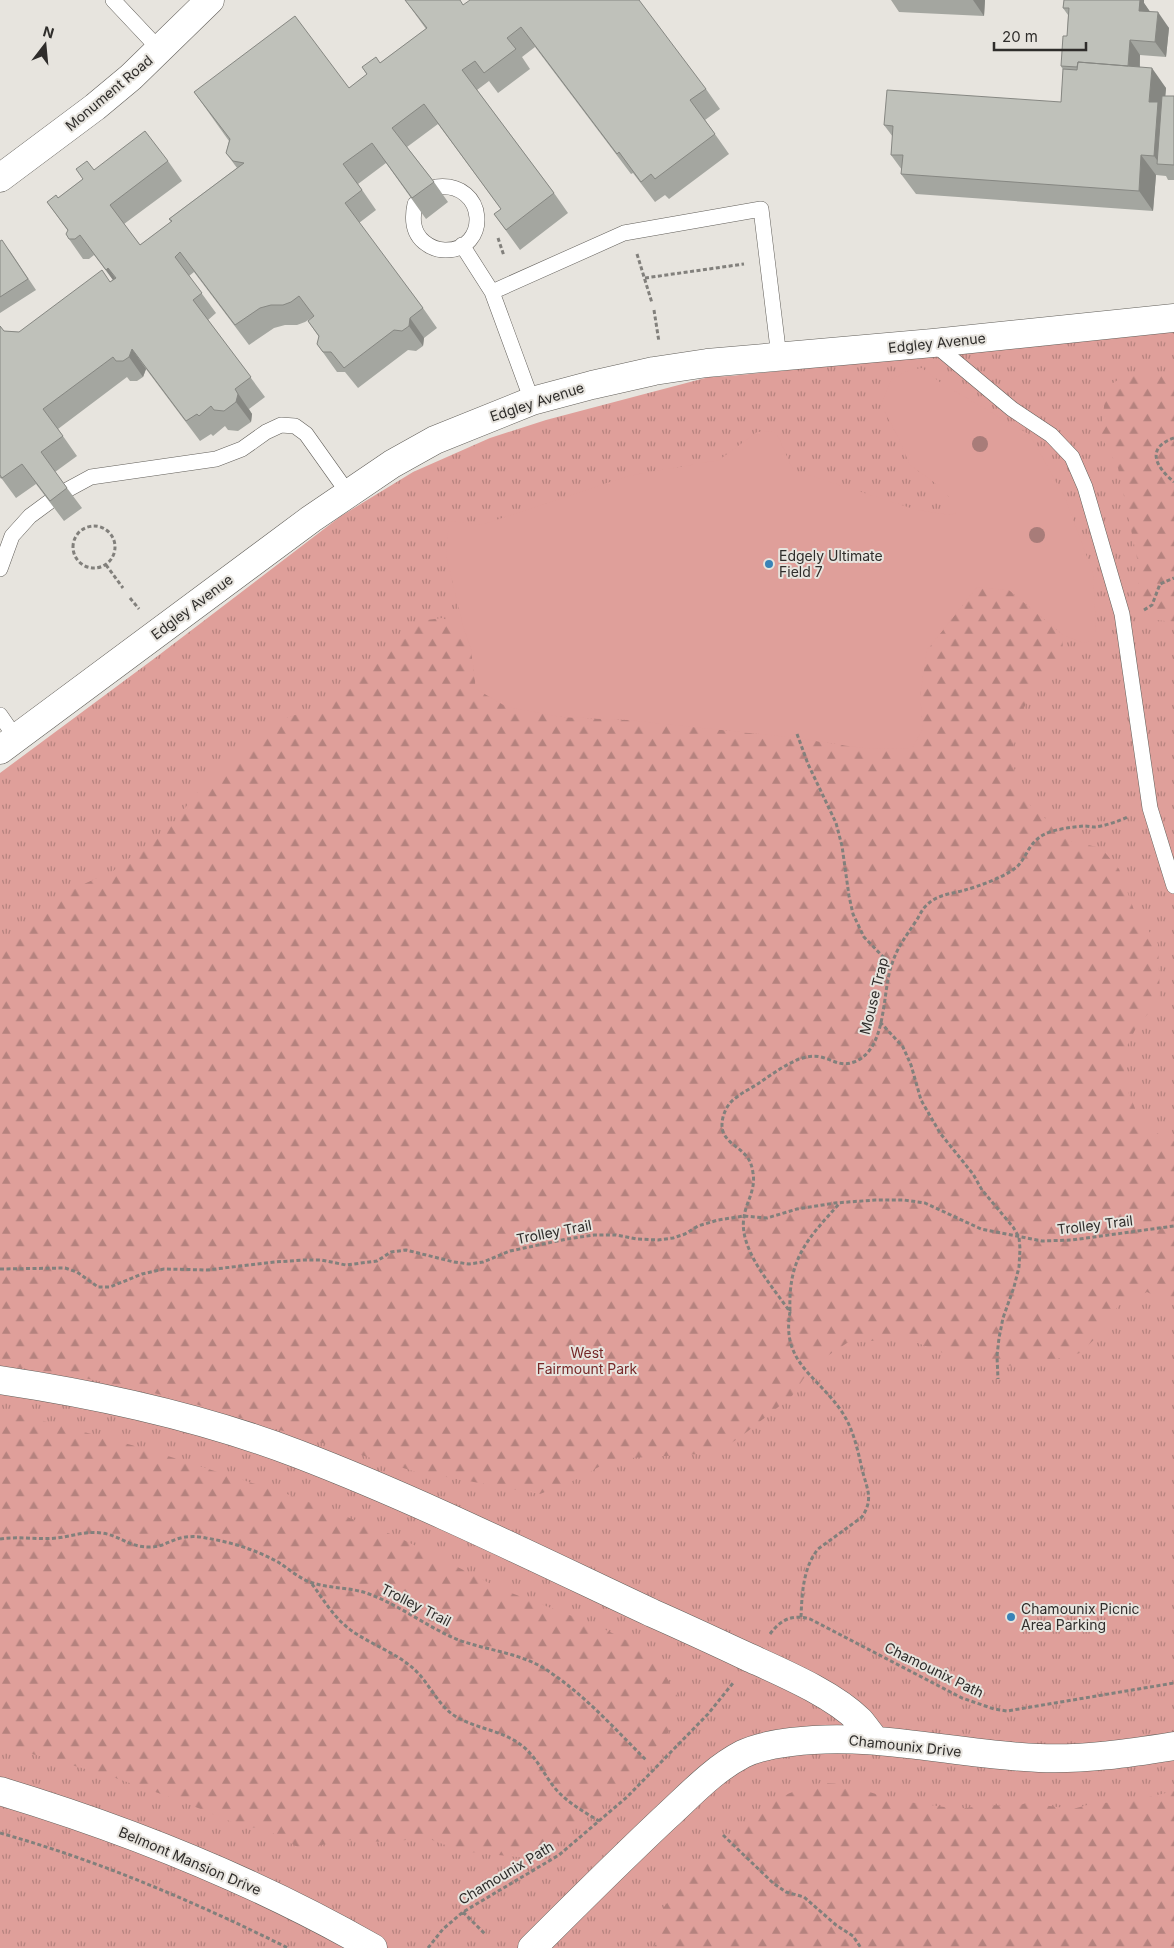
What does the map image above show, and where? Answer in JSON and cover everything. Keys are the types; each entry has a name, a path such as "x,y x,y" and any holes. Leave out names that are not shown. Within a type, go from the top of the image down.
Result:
{"street":[{"name":"Monument Road","path":"0,178 95,107 160,50 210,0"},
{"name":"Edgley Avenue","path":"8,744 348,493 392,464 434,440 532,401 654,371 706,363 933,343 1174,318"},
{"path":"0,1380 66,1390 179,1416 251,1438 342,1472 497,1541 793,1678 836,1702 858,1720 875,1740"},
{"name":"Chamounix Drive","path":"532,1948 628,1853 711,1776 745,1753 775,1744 811,1740 875,1740 988,1755 1041,1758 1088,1757 1174,1746"},
{"name":"Belmont Mansion Drive","path":"0,1791 60,1809 196,1862 270,1894 373,1948"}],"lane":[{"path":"113,0 160,50"},
{"path":"415,204 412,216 414,227 419,238 428,246 440,250 452,250 470,239 475,230 477,220 477,210 472,201 466,193 457,188 447,185 436,187"},
{"path":"492,292 624,232 761,209 779,357"},
{"path":"462,245 492,292 532,401"},
{"path":"933,343 1012,409 1051,435 1072,457 1085,487 1122,614 1150,808 1174,886"},
{"path":"68,490 91,477 216,459 242,450 266,432 281,425 295,426 306,434 348,493"},
{"path":"0,569 12,536 30,516 49,502"},
{"path":"0,715 8,744"}],"path":[{"path":"645,278 748,263"},
{"path":"642,269 652,303"},
{"path":"1174,438 1162,442 1157,451 1156,458 1158,465 1174,482"},
{"path":"90,526 100,526 108,531 114,539 116,548 113,558 106,565 98,568 88,568 79,563 74,556 72,546 75,537 81,529 90,526"},
{"path":"106,565 123,588"},
{"path":"1122,614 1145,610 1152,605 1160,584 1174,578"},
{"path":"797,734 808,764 836,823 842,846 853,914 864,937 891,965"},
{"name":"Mouse Trap","path":"790,1312 760,1270 744,1235 744,1216 753,1190 753,1172 750,1161 744,1152 724,1134 723,1116 729,1104 741,1094 799,1059 809,1056 820,1056 840,1064 859,1060 868,1053 874,1044 884,1010 887,980 891,965 903,938 925,906 933,900 979,885 1014,870 1027,850 1044,835 1058,830 1085,826 1096,827 1150,808"},
{"path":"880,1022 893,1034 905,1052 921,1100 940,1133 1019,1237 1019,1267 1003,1318 999,1338 997,1356 998,1380"},
{"name":"Trolley Trail","path":"0,1269 65,1268 77,1272 98,1287 110,1287 142,1274 164,1269 207,1270 304,1260 322,1260 346,1266 377,1261 391,1252 406,1250 469,1264 483,1262 510,1251 594,1235 616,1234 637,1239 658,1240 674,1238 711,1222 744,1216 767,1218 797,1209 840,1202 904,1200 925,1203 981,1229 1042,1241 1072,1240 1174,1226"},
{"path":"767,1638 782,1622 791,1617 801,1617 806,1572 813,1555 818,1549 862,1517 869,1497 855,1441 848,1423 838,1406 803,1369 789,1340 787,1326 790,1312 789,1291 792,1270 797,1258 819,1226 840,1202"},
{"name":"Trolley Trail","path":"0,1539 58,1538 86,1532 116,1536 126,1543 153,1547 178,1539 193,1537 206,1538 256,1552 312,1583 368,1593 455,1638 526,1658 576,1693 646,1760"},
{"path":"312,1583 339,1620 349,1629 418,1672 442,1705 455,1716 476,1726 512,1738 522,1745 534,1757 563,1797 599,1821"},
{"name":"Chamounix Path","path":"801,1617 810,1619 962,1698 994,1710 1018,1710 1174,1683"},
{"name":"Chamounix Path","path":"428,1948 443,1930 476,1902 512,1884 538,1866 559,1855 627,1797 708,1714 735,1679"},
{"path":"0,1833 77,1856 126,1875 197,1905 288,1948"},
{"path":"723,1834 773,1883 786,1892 804,1897 836,1925 853,1936 862,1948"},
{"path":"463,1912 486,1935"}],"green space":[{"name":"West Fairmount Park","path":"1174,330 1174,1948 0,1948 0,773 341,516 413,472 490,438 546,420 709,377"},
{"name":"Edgely Ultimate Field 7","path":"922,368 941,383 1030,435 1066,500 1093,573 1096,630 1091,641 1084,643 1063,635 1009,590 977,587 927,650 920,696 923,729 912,748 869,749 796,738 627,720 562,717 507,707 476,689 471,649 463,626 446,555 449,521 481,525 628,476 719,460 757,432 770,431 777,434 793,470 917,510 950,515 958,512 958,506 935,483 910,465 881,405 891,380 909,370"},
{"path":"1174,374 1174,622 1156,620 1139,607 1137,558 1118,468 1101,436 1106,387 1125,376"},
{"path":"977,587 1009,590 1063,635 1062,662 1036,683 1017,722 1012,761 1023,799 1071,841 1101,848 1119,869 1134,910 1158,944 1160,1000 1137,1026 1125,1050 1124,1082 1142,1125 1174,1141 1174,1305 1147,1292 1118,1306 1101,1333 1080,1353 1033,1365 994,1366 956,1358 905,1338 847,1343 812,1366 792,1396 717,1453 613,1459 577,1479 540,1494 413,1471 176,1398 71,1375 0,1365 0,953 57,896 113,871 171,826 203,785 279,720 332,703 360,669 419,621 442,618 463,626 471,649 476,689 562,717 627,720 796,738 869,749 923,729 920,696 927,650"},
{"path":"0,1409 146,1449 296,1497 398,1537 501,1589 596,1625 636,1645 663,1671 682,1704 667,1735 603,1802 548,1850 527,1858 461,1851 427,1838 385,1842 347,1840 301,1849 267,1830 239,1825 181,1801 107,1775 0,1745"},
{"path":"822,1783 844,1784 895,1800 958,1809 989,1805 1017,1806 1026,1803 1073,1809 1094,1803 1128,1802 1174,1791 1174,1948 653,1948 659,1939 664,1907 733,1836 772,1803 803,1788"}],"building":[{"path":"405,0 460,0 463,5 470,0 639,0 706,89 690,100 715,134 655,179 651,174 641,182 619,152 617,154 521,27 507,38 516,49 484,73 475,61 462,70 554,193 506,230 494,214 501,209 424,104 392,128 434,182 412,198 372,143 343,164 362,190 345,203 423,308 410,318 409,326 402,331 394,330 344,368 331,352 323,352 317,344 319,336 308,321 314,316 299,296 283,305 271,305 260,308 235,325 180,252 175,257 202,293 193,300 251,377 235,389 238,394 236,402 224,411 214,410 211,406 199,416 197,414 186,421 132,349 129,357 123,361 116,361 113,357 43,409 63,436 41,452 67,488 50,501 22,464 2,478 0,475 0,326 4,331 19,332 102,270 110,282 116,278 108,268 106,270 80,235 75,239 69,239 66,234 68,230 47,202 56,195 58,198 83,179 76,169 87,161 94,170 145,131 168,161 110,205 140,245 172,221 169,219 244,163 233,161 226,153 230,139 194,92 295,16 349,88 367,74 362,67 376,57 380,63 427,28"},
{"path":"1064,0 1140,0 1139,11 1158,12 1155,42 1130,40 1128,66 1078,62 1077,67 1061,66 1063,36 1067,36 1069,8 1063,8"},
{"path":"1078,62 1152,68 1149,102 1158,102 1154,156 1141,155 1139,191 901,174 903,155 891,155 893,126 884,125 887,90 1061,102 1063,69 1077,70"},
{"path":"1162,96 1174,96 1174,165 1157,164"},
{"path":"2,240 28,279 0,297 0,241"}],"place":[{"name":"Edgely Ultimate Field 7","path":"769,564"},
{"name":"Chamounix Picnic Area Parking","path":"1011,1617"}]}
